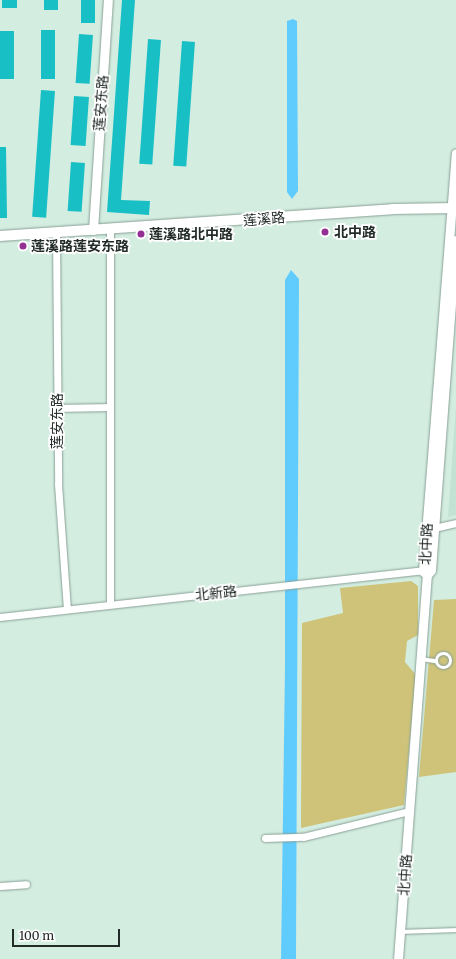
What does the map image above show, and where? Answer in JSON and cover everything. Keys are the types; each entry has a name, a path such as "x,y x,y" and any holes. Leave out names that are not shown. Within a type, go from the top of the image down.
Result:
{"main road":[{"name":"莲溪路","path":"0,236 392,209 454,208"}],"street":[{"name":"莲安东路","path":"93,230 108,0"},
{"name":"北中路","path":"398,959 454,208 456,153"},
{"path":"110,229 110,604"},
{"name":"莲安东路","path":"56,233 58,502 67,609"},
{"name":"北中路","path":"427,572 434,528 456,240"},
{"path":"57,408 110,407"},
{"path":"434,528 456,524"},
{"name":"北新路","path":"0,617 110,604 427,572"},
{"path":"265,838 297,838 410,811"},
{"path":"0,886 26,884"}],"lane":[{"path":"436,661 442,654 447,653 451,659 456,660"},
{"path":"421,659 436,661"},
{"path":"436,661 441,669 447,668 451,659"},
{"path":"400,932 456,930"}],"shaded area":[{"path":"456,406 456,515 448,517"},
{"path":"411,581 418,586 418,635 407,641 405,662 416,675 404,805 301,828 302,623 343,613 340,588"},
{"path":"456,599 456,772 419,777 434,600"}],"water":[{"path":"293,19 297,21 298,191 292,199 287,192 287,21"},
{"path":"291,270 299,279 296,959 281,959 285,666 285,280"}],"building":[{"path":"2,0 17,0 17,8 2,8"},
{"path":"44,0 58,0 58,10 44,10"},
{"path":"81,0 95,0 95,23 81,23"},
{"path":"122,0 135,0 121,200 150,201 149,215 107,212"},
{"path":"41,30 55,30 55,79 41,79"},
{"path":"0,31 14,31 14,79 0,79"},
{"path":"79,34 93,35 90,84 76,83"},
{"path":"148,39 161,40 152,165 139,164"},
{"path":"182,41 195,42 186,167 173,166"},
{"path":"41,90 55,91 46,218 32,217"},
{"path":"74,96 89,97 86,146 71,145"},
{"path":"0,147 6,147 7,218 0,218"},
{"path":"71,162 85,163 82,212 68,211"}],"place":[{"name":"北中路","path":"325,232"},
{"name":"莲溪路北中路","path":"141,234"},
{"name":"莲溪路莲安东路","path":"23,246"}]}
